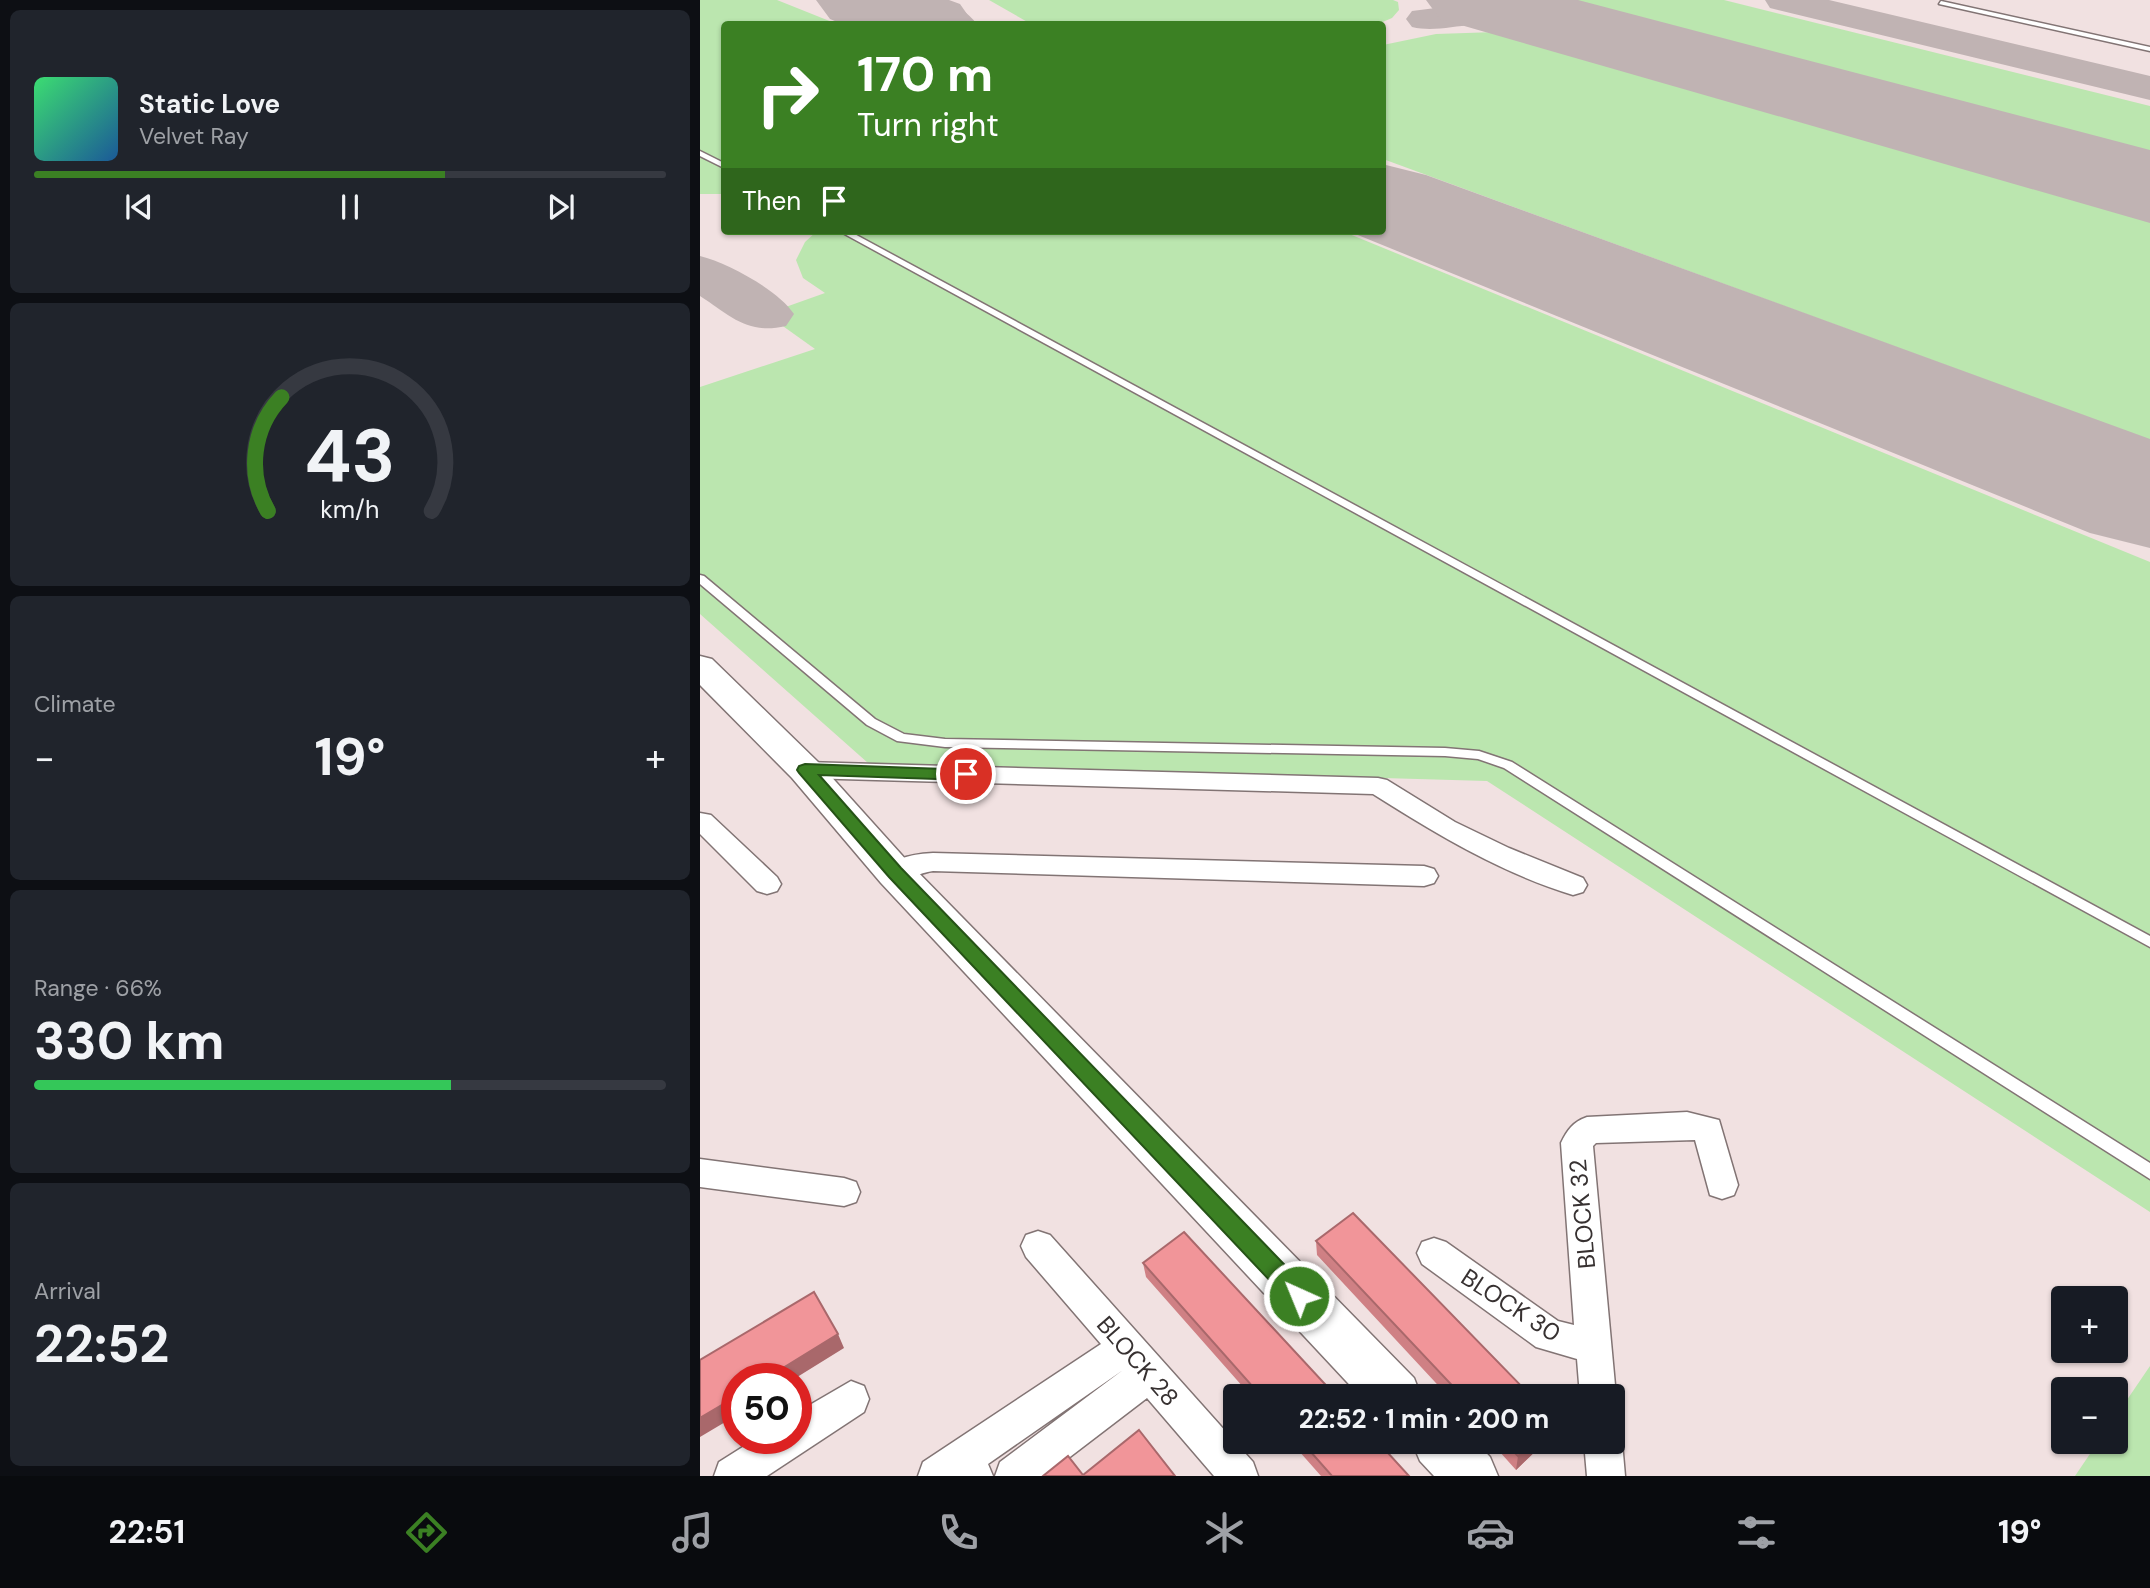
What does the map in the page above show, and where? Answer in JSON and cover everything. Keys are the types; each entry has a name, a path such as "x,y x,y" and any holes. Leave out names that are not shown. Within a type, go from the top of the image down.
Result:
{"main road":[{"path":"700,666 805,770 895,873 1384,1384"},
{"path":"1450,1454 1471,1476"}],"street":[{"path":"805,770 1378,786 1446,828 1500,855 1573,885"},
{"path":"702,821 711,846 766,884"},
{"path":"895,873 915,864 933,862 1424,876"},
{"name":"BLOCK 32","path":"1597,1384 1577,1143 1587,1130 1687,1125 1709,1129 1723,1185"},
{"path":"700,1172 844,1192"},
{"name":"BLOCK 28","path":"1038,1246 1239,1476"},
{"name":"BLOCK 30","path":"1434,1253 1549,1335 1593,1347"},
{"path":"958,1470 1138,1361"},
{"path":"1014,1476 1138,1361"},
{"path":"812,1425 851,1399"},
{"path":"733,1476 767,1454"},
{"path":"1604,1454 1606,1476"}],"lane":[{"path":"1941,3 2150,49"},
{"path":"2137,46 2150,40"},
{"path":"700,153 721,164"},
{"path":"850,235 2150,942"},
{"path":"700,578 871,722 901,738 945,743 1445,752 1479,755 1508,765 2150,1172"}],"green space":[{"path":"700,0 777,0 830,21 721,21 721,194 700,194"},
{"path":"989,0 1393,0 1398,2 1399,10 1385,21 1026,21"},
{"path":"1565,0 1724,0 2150,106 2150,163 1590,14"},
{"path":"1496,32 1533,36 2150,211 2150,440 1386,160 1386,44 1436,34"},
{"path":"813,235 1352,235 2150,562 2150,1212 1487,781 868,763 700,614 700,387 815,349 766,314 825,293 803,278 796,260 805,242"},
{"path":"2150,1366 2150,1476 2075,1476 2090,1454 2128,1454 2128,1398"}],"building":[{"path":"1353,1213 1519,1384 1451,1384 1316,1241"},
{"path":"1184,1232 1325,1384 1250,1384 1143,1263"},
{"path":"814,1292 838,1334 791,1363 721,1363 721,1406 700,1418 700,1360"},
{"path":"1139,1430 1175,1476 1043,1476 1068,1456 1083,1475"},
{"path":"1313,1454 1389,1454 1409,1476 1332,1476"}],"taxiway":[{"path":"923,0 954,21"},
{"path":"1783,0 2150,88"},
{"path":"1425,19 1475,14 1544,20"},
{"path":"700,272 766,314"}],"runway":[{"path":"862,0 918,21"},
{"path":"1472,0 2150,187"},
{"path":"1386,203 2150,497"}],"route":[{"path":"966,774 805,770 895,873 1299,1296"}]}
